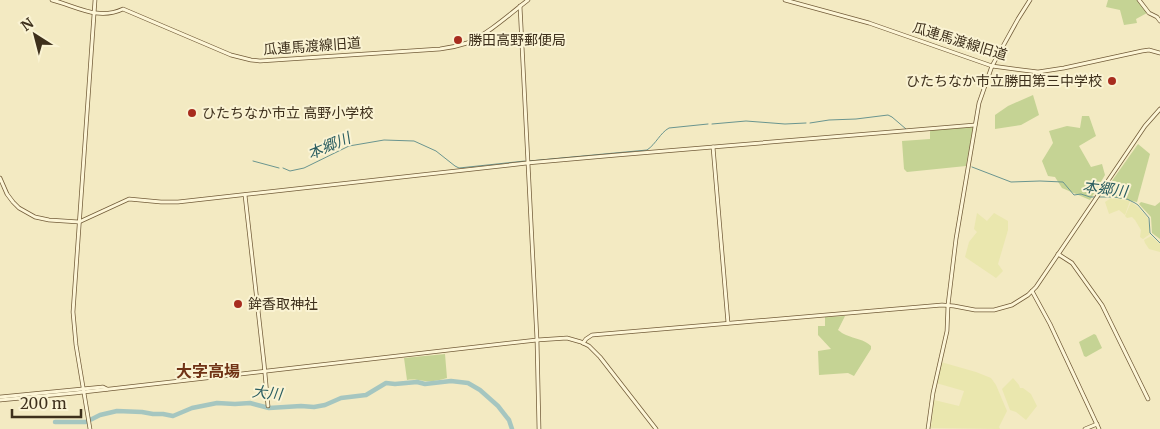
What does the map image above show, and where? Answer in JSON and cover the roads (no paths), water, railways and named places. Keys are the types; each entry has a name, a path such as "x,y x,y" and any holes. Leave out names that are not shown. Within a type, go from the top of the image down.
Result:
{"street":[{"path":"52,0 94,14"},
{"path":"90,429 76,345 73,312 95,0"},
{"name":"瓜連馬渡線旧道","path":"94,14 112,13 123,8 231,55 260,61 454,47 475,39 528,0"},
{"name":"瓜連馬渡線旧道","path":"785,0 869,23 992,66 1038,72 1142,51 1149,50 1160,53"},
{"path":"928,429 933,393 947,331 955,245 981,94 992,66 1030,0"},
{"path":"1139,0 1149,13 1160,21"},
{"path":"520,6 537,340 539,429"},
{"path":"583,343 592,335 728,323 948,305 975,310 1003,308 1017,302 1032,291 1145,126 1160,108"},
{"path":"0,178 12,202 28,214 49,220 79,222 128,199 178,202 617,154 975,125"},
{"path":"713,147 728,323"},
{"path":"245,195 268,406"},
{"path":"1058,254 1072,263 1102,305 1148,399"},
{"path":"1032,291 1050,324 1099,429"},
{"path":"0,398 103,387 108,389 567,338 583,343 600,357 656,429"},
{"path":"1085,429 1097,424"}],"waterway":[{"name":"本郷川","path":"810,123 888,115 906,129"},
{"name":"本郷川","path":"712,124 746,121 785,124 806,123"},
{"name":"本郷川","path":"529,161 647,150 669,128 708,124"},
{"name":"本郷川","path":"283,168 290,171 304,168 349,146 384,140 414,141 436,151 459,168 525,161"},
{"name":"本郷川","path":"253,161 279,168"},
{"name":"本郷川","path":"972,167 1011,182 1063,182 1074,195 1081,194 1090,197 1127,199 1138,205 1149,218 1150,233 1160,243"},
{"name":"大川","path":"55,422 86,422 100,415 117,411 173,416 192,408 217,403 250,403 269,408 314,407 325,405 341,398 366,395 386,383 417,382 425,384 451,381 468,383 480,390 498,406 509,420 512,429"}],"place":[{"name":"勝田高野郵便局","path":"458,40"},
{"name":"ひたちなか市立勝田第三中学校","path":"1112,81"},
{"name":"ひたちなか市立 高野小学校","path":"192,113"},
{"name":"鉾香取神社","path":"238,304"}],"district":[{"name":"大字高場","path":"208,371"}]}
